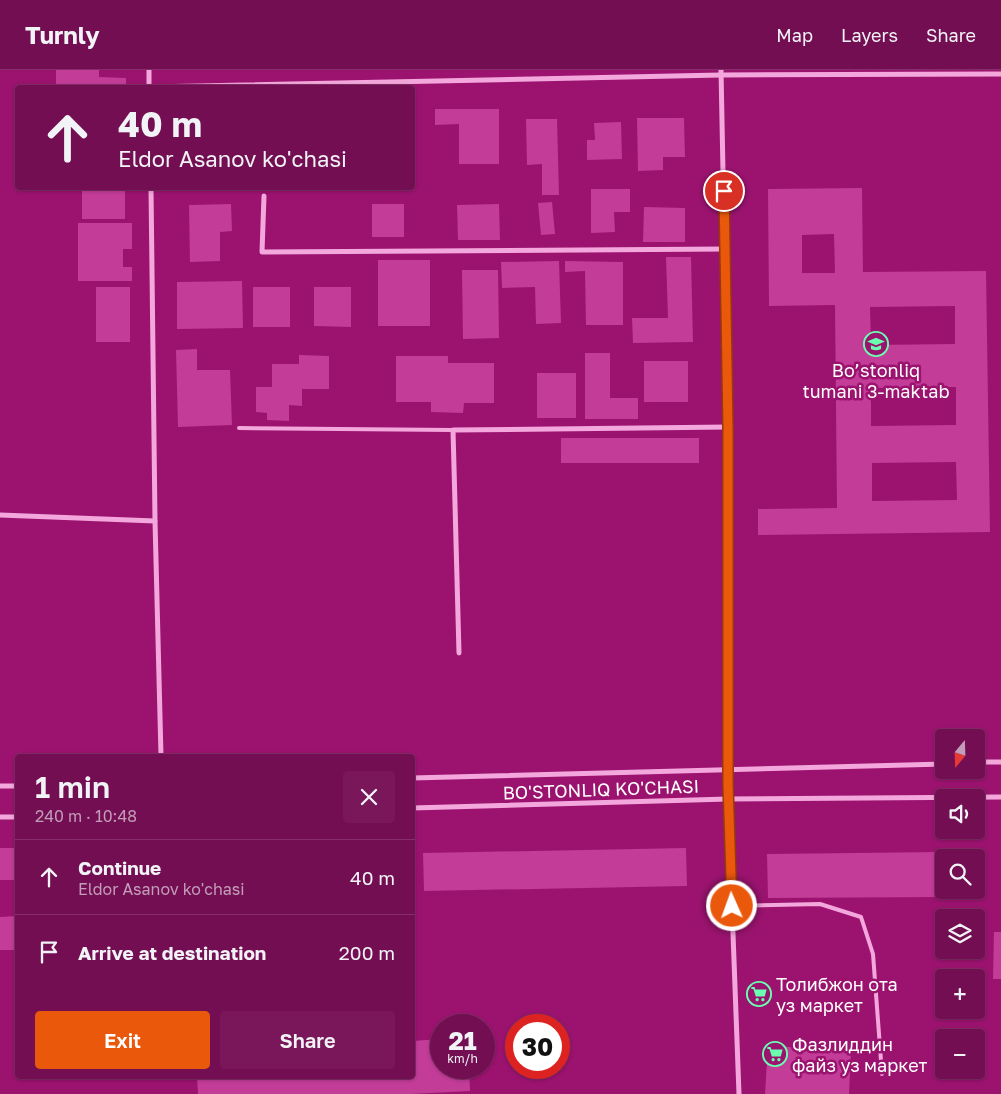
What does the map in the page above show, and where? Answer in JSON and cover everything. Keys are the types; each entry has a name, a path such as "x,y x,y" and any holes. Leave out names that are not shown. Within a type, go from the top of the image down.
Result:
{"street":[{"path":"149,70 149,85"},
{"path":"721,73 728,427 728,799 739,1094"},
{"path":"231,85 721,73 1001,74"},
{"path":"150,190 154,521 160,754"},
{"path":"264,196 262,252 725,249"},
{"path":"459,653 454,430 728,427"},
{"path":"0,515 154,521"},
{"path":"985,762 1001,762"},
{"name":"BO'STONLIQ KO'CHASI","path":"415,778 935,764"},
{"path":"0,786 15,786"},
{"name":"BO'STONLIQ KO'CHASI","path":"415,808 728,799 1001,797"},
{"path":"0,817 15,816"}],"lane":[{"path":"239,428 454,430"},
{"path":"732,906 820,904 861,917 873,954 882,1074"}],"building":[{"path":"56,70 99,70 99,77 126,78 126,85 56,85"},
{"path":"435,109 499,109 499,164 459,164 459,124 435,125"},
{"path":"637,118 684,118 685,157 663,157 663,170 638,171"},
{"path":"526,119 557,119 559,195 542,195 542,164 527,165"},
{"path":"621,122 622,159 587,160 587,140 595,140 594,123"},
{"path":"862,188 863,272 986,271 990,532 758,535 758,509 837,508 835,305 769,306 768,189","holes":["834,234 835,273 802,273 802,235","955,306 955,344 871,345 870,307","956,387 956,425 871,426 871,388","956,462 957,500 872,501 872,463"]},
{"path":"591,189 630,189 630,212 614,212 615,232 591,233"},
{"path":"82,190 125,190 125,219 82,219"},
{"path":"552,202 555,234 541,235 538,203"},
{"path":"231,204 232,231 220,232 220,261 190,262 189,205"},
{"path":"372,204 404,204 404,237 372,237"},
{"path":"499,204 500,240 458,240 457,205"},
{"path":"644,207 685,208 685,242 643,242"},
{"path":"78,223 132,223 132,249 123,249 123,267 132,267 132,281 78,281"},
{"path":"666,257 691,257 693,342 633,343 632,318 668,318"},
{"path":"378,260 430,260 430,326 378,326"},
{"path":"559,261 561,323 536,324 535,287 502,288 501,262"},
{"path":"565,261 623,262 623,325 586,325 585,271 565,272"},
{"path":"462,270 498,270 499,338 463,339"},
{"path":"242,281 243,328 177,329 177,282"},
{"path":"96,287 130,287 130,342 96,342"},
{"path":"253,287 290,287 290,327 253,327"},
{"path":"314,287 351,287 351,327 314,326"},
{"path":"197,349 197,370 230,370 232,425 178,427 176,350"},
{"path":"585,353 610,353 610,398 638,398 638,419 585,419"},
{"path":"299,355 329,356 329,389 302,389 302,406 289,405 289,421 267,420 267,413 256,412 256,387 272,387 272,364 299,364"},
{"path":"396,356 448,356 448,363 494,363 494,403 464,403 463,413 431,412 431,402 396,402"},
{"path":"644,361 688,361 688,402 644,402"},
{"path":"537,373 576,373 576,418 537,418"},
{"path":"561,438 699,438 699,463 561,463"},
{"path":"0,848 15,848 15,880 0,880"},
{"path":"686,848 687,886 424,891 423,853"},
{"path":"935,852 935,897 768,898 767,854"},
{"path":"15,916 15,950 0,950 0,917"},
{"path":"994,932 1001,932 1001,979 993,979"},
{"path":"430,1040 430,1079 469,1079 470,1091 412,1094 198,1094 197,1079 415,1079 415,1041"},
{"path":"768,1046 851,1050 849,1094 765,1094"}],"place":[{"name":"Bo’stonliq tumani 3-maktab","path":"876,344"},
{"name":"Толибжон ота уз маркет","path":"759,994"},
{"name":"Фазлиддин файз уз маркет","path":"775,1054"}],"route":[{"path":"724,191 728,427 728,785 732,906"}]}
